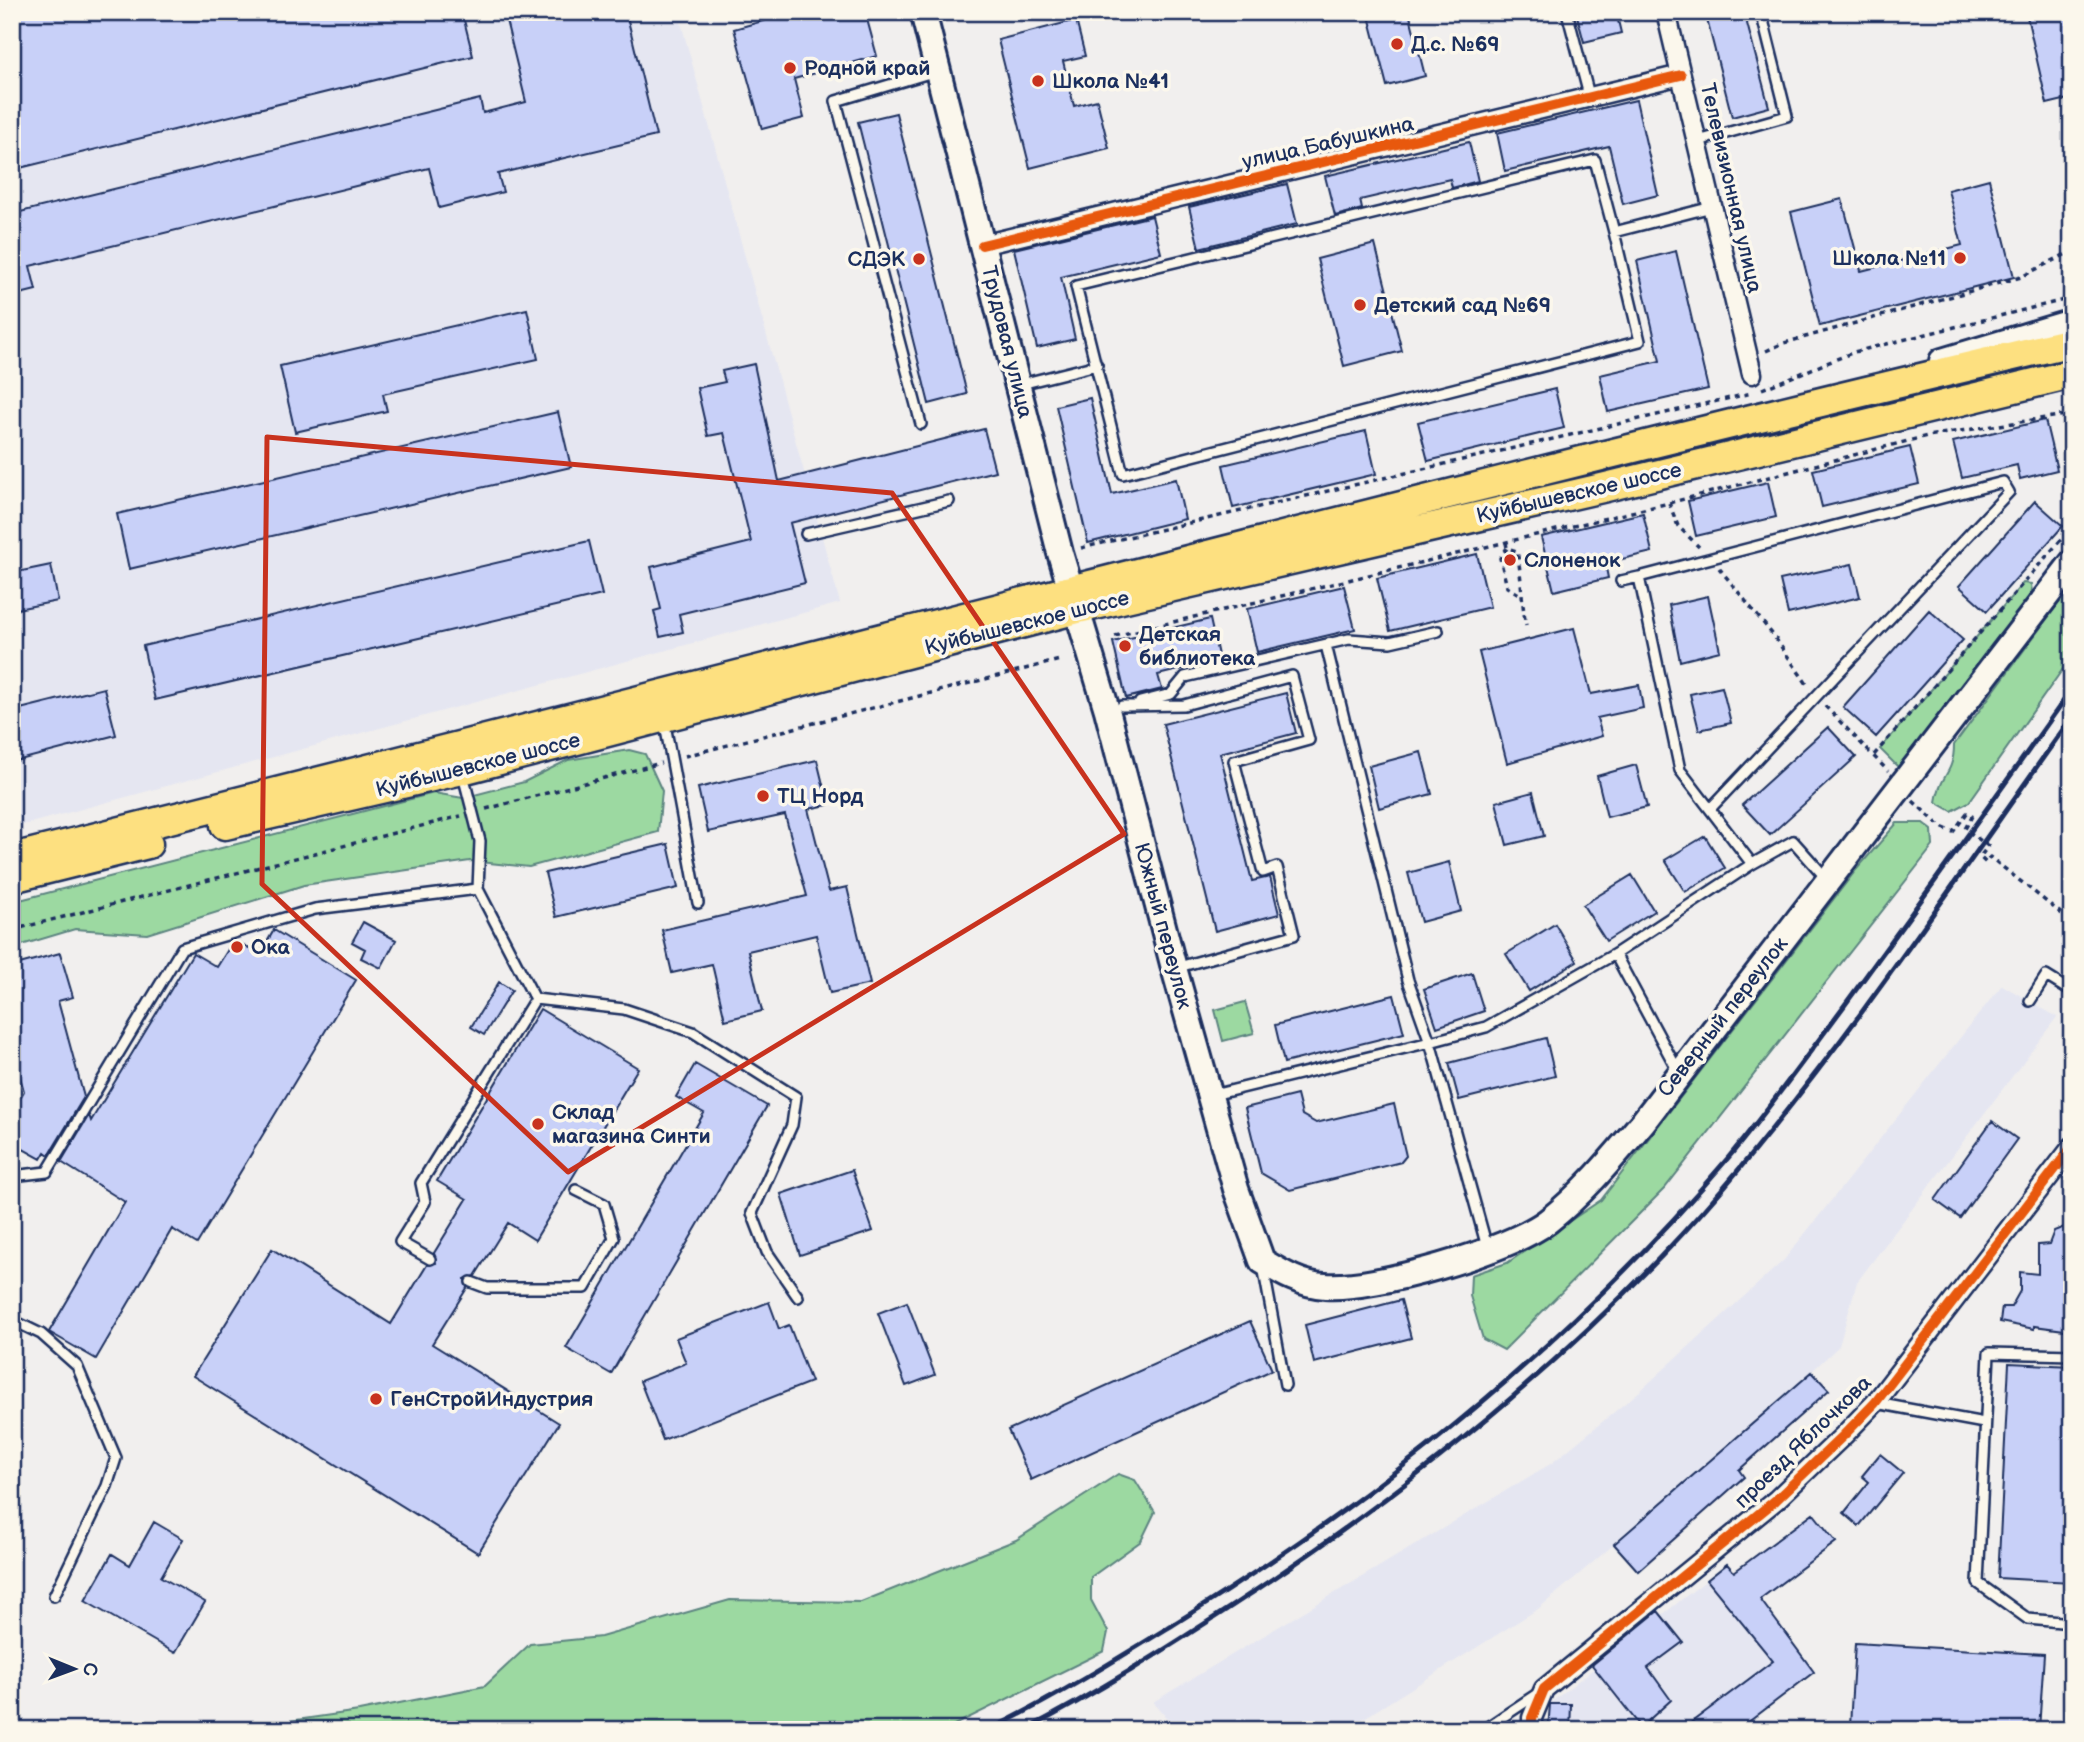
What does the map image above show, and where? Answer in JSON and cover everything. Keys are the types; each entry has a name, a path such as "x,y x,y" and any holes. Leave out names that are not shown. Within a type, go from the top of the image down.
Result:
{"main road":[{"name":"Трудовая улица","path":"923,12 1075,599"},
{"name":"Куйбышевское шоссе","path":"1788,411 2072,322"},
{"name":"Куйбышевское шоссе","path":"12,858 1075,599 1788,411 2072,342"},
{"name":"Куйбышевское шоссе","path":"12,878 462,770 664,718 1075,599 1575,494 2072,374"},
{"name":"Северный переулок","path":"1262,1261 1292,1279 1325,1286 1356,1284 1488,1252 1545,1223 1587,1187 1680,1074 2072,563"},
{"name":"Южный переулок","path":"1075,599 1115,708 1174,968 1236,1189 1262,1261"}],"street":[{"name":"Телевизионная улица","path":"1665,12 1750,367"},
{"name":"улица Бабушкина","path":"982,245 1590,100 1681,75"},
{"name":"проезд Яблочкова","path":"1544,1689 1776,1500 1875,1403 2071,1151"},
{"path":"1532,1730 1532,1718 1544,1689"}],"lane":[{"path":"1567,12 1590,100"},
{"path":"1698,141 1787,116 1761,12"},
{"path":"922,424 836,101 938,70"},
{"path":"1595,160 1614,232 1640,341 1123,474 1076,286 1595,160"},
{"path":"1614,232 1713,207"},
{"path":"1018,385 1097,365"},
{"path":"1621,581 2003,482 2010,492 1710,809"},
{"path":"806,534 949,502"},
{"path":"1639,577 1680,771 1752,864"},
{"path":"1115,708 1171,694 1185,677 1349,639 1390,642 1438,631"},
{"path":"1326,645 1409,980 1430,1042 1488,1252"},
{"path":"1115,708 1184,705 1293,677 1309,740 1234,761 1263,872 1277,867 1294,935 1174,968"},
{"path":"664,718 698,903"},
{"path":"462,770 475,812 480,841 478,889 535,999"},
{"path":"1210,1096 1486,1027 1615,954 1752,864 1793,841 1829,880"},
{"path":"12,1176 47,1172 182,948 315,909 478,889"},
{"path":"1615,954 1680,1074"},
{"path":"2030,1001 2046,976 2072,992"},
{"path":"430,1259 400,1242 425,1202 421,1182 535,999"},
{"path":"535,999 624,1009 694,1032 796,1097 792,1125 752,1213 767,1252 798,1297"},
{"path":"471,1282 486,1288 585,1288 614,1238 604,1204 576,1190"},
{"path":"1262,1261 1285,1385"},
{"path":"12,1320 41,1334 77,1366 116,1458 107,1486 54,1596"},
{"path":"2072,1356 1989,1353 1978,1583 2028,1619 2072,1623"},
{"path":"1875,1403 1984,1423"},
{"path":"1483,1730 1544,1689"}],"path":[{"path":"1750,367 1784,342 2021,277 2072,251"},
{"path":"1076,549 1758,391 1854,352 2072,298"},
{"path":"1115,636 1669,503 1927,436 2072,414"},
{"path":"1669,503 1678,526 1711,559 1773,635 1816,698 1901,784 1918,808 1941,827 1953,832 1967,813 1972,816 1965,829 1988,846 1980,858 1986,863 1990,857 2072,922"},
{"path":"1874,756 2072,527"},
{"path":"1506,542 1507,548 1500,558 1507,587 1519,594"},
{"path":"1507,548 1517,551 1523,583 1519,594 1526,625"},
{"path":"12,930 1059,660"}],"highlighted area":[{"path":"267,437 892,493 1124,834 568,1172 262,884"}],"shaded area":[{"path":"12,12 678,12 840,603 12,828"},
{"path":"2002,985 2057,1017 1857,1282 1839,1346 1744,1434 1538,1609 1345,1730 1177,1730 1153,1702 1552,1463 1640,1391 1784,1260"},
{"path":"1727,1564 1814,1672 1737,1730 1548,1730 1549,1704"}],"green space":[{"path":"2023,583 2031,584 2032,593 1898,767 1880,749"},
{"path":"2072,585 2072,656 1969,802 1952,811 1936,802 1940,786 1952,763 1954,745"},
{"path":"629,750 645,754 662,791 658,832 529,867 470,861 304,885 147,934 75,929 12,948 12,902 434,793 463,798 524,782 568,760"},
{"path":"1897,823 1923,823 1932,830 1933,846 1665,1188 1504,1350 1483,1339 1470,1296 1471,1275 1507,1263 1601,1200 1856,870"},
{"path":"1245,1002 1254,1033 1223,1041 1215,1010"},
{"path":"1118,1474 1135,1480 1155,1512 1141,1541 1091,1577 1091,1600 1108,1632 1104,1651 944,1730 227,1730 359,1711 485,1686 530,1644 601,1637 730,1600 861,1602 1016,1540"}],"building":[{"path":"12,12 462,12 473,56 12,170 12,135 20,134 12,102"},
{"path":"504,12 626,12 656,136 498,174 503,192 439,208 429,168 30,266 36,290 12,296 12,214 480,99 483,113 526,102"},
{"name":"Родной край","path":"796,12 865,12 877,56 794,79 804,118 762,129 734,29"},
{"name":"Д.с. №69","path":"1368,12 1409,12 1425,76 1387,86"},
{"path":"1576,12 1616,12 1621,33 1584,42"},
{"path":"1705,12 1744,12 1769,107 1732,117"},
{"path":"2026,12 2072,12 2072,98 2047,104"},
{"name":"Школа №41","path":"1076,20 1085,56 1063,61 1074,106 1097,100 1109,148 1030,168 998,40"},
{"path":"1636,100 1658,195 1623,204 1609,146 1505,171 1497,133"},
{"path":"896,113 967,394 929,404 858,122"},
{"path":"1469,142 1478,181 1452,188 1450,179 1360,200 1362,209 1335,216 1325,176"},
{"name":"Школа №11","path":"1989,179 2014,277 1820,326 1791,212 1842,199 1861,271 1962,245 1948,190"},
{"path":"1287,184 1297,224 1199,248 1189,207"},
{"path":"1152,216 1161,253 1061,277 1075,339 1037,348 1014,249"},
{"name":"Детский сад №69","path":"1375,244 1402,351 1344,366 1317,259"},
{"path":"1676,251 1708,389 1608,412 1600,375 1660,361 1637,261"},
{"path":"527,309 538,359 383,394 387,411 295,432 280,366"},
{"path":"754,364 779,481 984,429 995,471 790,523 805,583 679,614 683,632 660,637 654,611 661,609 651,567 751,542 724,433 708,436 697,388 725,382 722,371"},
{"path":"1555,389 1564,428 1428,461 1418,422"},
{"path":"1090,398 1112,494 1176,479 1185,519 1088,543 1056,406"},
{"path":"558,412 571,467 129,569 117,514"},
{"path":"2045,420 2057,470 2020,479 2017,465 1962,478 1953,442"},
{"path":"1366,431 1376,474 1233,508 1223,465"},
{"path":"1910,447 1919,484 1822,507 1813,470"},
{"path":"1768,482 1776,517 1696,536 1688,501"},
{"path":"2035,501 2063,526 1987,611 1959,586"},
{"path":"1643,513 1652,552 1605,563 1608,578 1554,591 1541,537"},
{"path":"589,541 602,595 155,700 143,646"},
{"path":"1477,554 1490,607 1390,631 1377,578"},
{"path":"1852,564 1860,597 1788,614 1780,580"},
{"path":"51,565 58,601 12,610 12,573"},
{"path":"1344,586 1355,629 1257,652 1247,609"},
{"path":"1708,596 1720,651 1680,661 1669,605"},
{"path":"1929,610 1963,640 1876,737 1843,707"},
{"path":"1210,619 1219,660 1158,675 1162,689 1126,698 1113,642"},
{"path":"1574,628 1591,694 1639,685 1643,708 1597,718 1602,736 1507,763 1479,652"},
{"path":"1722,687 1731,723 1699,730 1690,694"},
{"path":"104,688 116,735 12,762 12,711"},
{"path":"1286,693 1296,733 1220,753 1252,881 1270,877 1279,914 1215,931 1163,724"},
{"path":"1828,727 1856,757 1770,835 1742,805"},
{"path":"1421,752 1432,794 1379,808 1369,766"},
{"path":"817,760 828,805 808,809 829,891 847,887 870,984 830,993 816,935 748,951 762,1011 725,1020 712,964 672,973 662,930 807,896 785,815 708,832 698,788"},
{"path":"1636,765 1647,807 1607,817 1597,776"},
{"path":"1533,792 1544,836 1507,845 1496,802"},
{"path":"1705,836 1725,868 1685,892 1665,860"},
{"path":"668,844 678,888 556,917 545,873"},
{"path":"1449,862 1461,911 1421,922 1408,873"},
{"path":"1632,875 1654,911 1606,941 1583,905"},
{"path":"363,922 396,940 381,968 361,958 365,949 352,942"},
{"path":"1555,924 1577,961 1529,991 1506,954"},
{"path":"274,930 356,980 197,1244 172,1229 96,1359 49,1332 125,1202 61,1162 89,1115 91,1121 193,953 217,967 234,940 260,954"},
{"path":"60,953 73,997 58,1001 84,1097 49,1155 45,1152 41,1159 12,1143 12,1112 24,1091 12,1048 12,966"},
{"path":"1472,973 1484,1011 1437,1027 1424,989"},
{"path":"499,982 512,990 484,1035 471,1027"},
{"path":"1394,995 1404,1033 1284,1063 1275,1025"},
{"name":"ГенСтройИндустрия","path":"540,1009 638,1068 535,1240 508,1223 475,1276 465,1279 467,1288 432,1344 559,1423 478,1553 193,1376 272,1249 391,1324 427,1265 436,1263 434,1253 467,1199 437,1181"},
{"path":"1546,1038 1555,1076 1459,1100 1449,1063"},
{"path":"695,1064 767,1106 611,1374 566,1348 704,1113 676,1097"},
{"path":"1297,1095 1302,1115 1316,1123 1394,1104 1406,1156 1401,1162 1290,1190 1261,1173 1245,1108"},
{"path":"1992,1121 2017,1139 1960,1218 1935,1200"},
{"path":"852,1170 873,1231 800,1255 781,1194"},
{"path":"2072,1224 2072,1331 2034,1326 2034,1329 2000,1322 2002,1307 2011,1307 2020,1291 2020,1272 2038,1274 2038,1245 2049,1244 2054,1231"},
{"path":"1401,1300 1411,1338 1314,1363 1305,1325"},
{"path":"769,1302 779,1329 789,1325 811,1382 663,1440 640,1381 686,1363 676,1338"},
{"path":"907,1302 935,1375 906,1386 878,1313"},
{"path":"1250,1321 1272,1370 1031,1480 1008,1430"},
{"path":"2009,1363 2072,1366 2072,1582 1998,1578"},
{"path":"1812,1372 1829,1390 1739,1470 1744,1477 1638,1571 1614,1544"},
{"path":"1880,1454 1903,1473 1859,1526 1844,1513 1869,1482 1862,1476"},
{"path":"1813,1513 1836,1542 1760,1599 1814,1672 1738,1730 1681,1730 1773,1661 1707,1580 1727,1564 1734,1572"},
{"path":"154,1522 183,1539 161,1577 205,1602 175,1653 85,1601 112,1554 130,1565"},
{"path":"1658,1611 1683,1642 1648,1668 1671,1700 1641,1727 1592,1665"},
{"path":"1855,1643 2044,1654 2039,1730 1934,1730 1850,1725"},
{"path":"1550,1704 1571,1704 1570,1730 1548,1730"}],"railway":[{"path":"989,1730 1060,1693 1151,1638 1251,1575 1325,1523 1469,1412 1538,1353 1604,1291 1668,1226 1758,1121 1902,927 2072,689"},
{"path":"1025,1730 1105,1686 1183,1637 1367,1513 1494,1413 1613,1305 1724,1187 1816,1073 1903,956 2072,717"}],"cycle path":[{"path":"982,245 1681,75"},
{"path":"1532,1730 1532,1718 1544,1689 1776,1500 1875,1403 2072,1147"}],"place":[{"name":"Д.с. №69","path":"1397,44"},
{"name":"Родной край","path":"790,68"},
{"name":"Школа №41","path":"1038,81"},
{"name":"Школа №11","path":"1960,258"},
{"name":"СДЭК","path":"919,259"},
{"name":"Детский сад №69","path":"1360,305"},
{"name":"Слоненок","path":"1510,560"},
{"name":"Детская библиотека","path":"1125,646"},
{"name":"ТЦ Норд","path":"763,796"},
{"name":"Ока","path":"237,947"},
{"name":"Склад магазина Синти","path":"538,1124"},
{"name":"ГенСтройИндустрия","path":"376,1399"}]}
